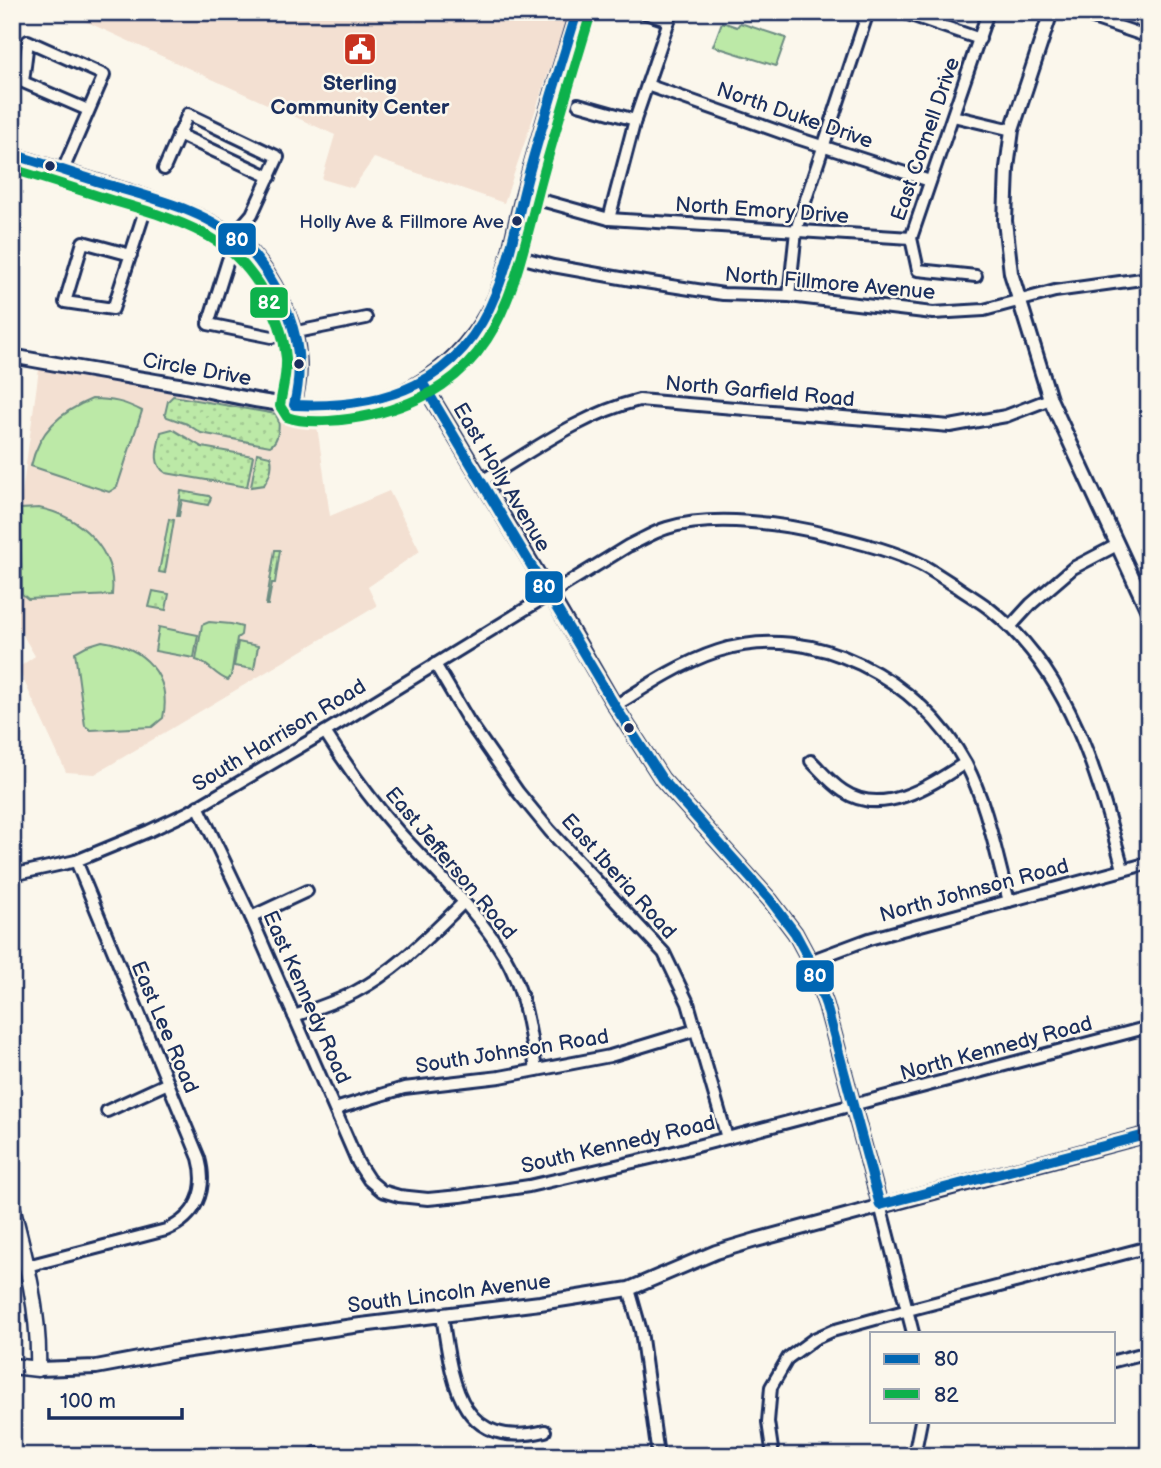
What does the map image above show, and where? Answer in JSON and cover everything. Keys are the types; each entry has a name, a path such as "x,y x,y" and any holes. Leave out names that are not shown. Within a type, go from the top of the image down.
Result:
{"main road":[{"path":"12,1206 27,1266 39,1338 38,1369"},
{"name":"South Lincoln Avenue","path":"12,1366 38,1369"}],"street":[{"path":"509,254 523,195 577,12"},
{"path":"609,219 635,120 670,17 642,12"},
{"path":"789,296 796,231 822,145 868,12"},
{"path":"902,12 979,39"},
{"name":"East Cornell Drive","path":"911,238 988,12"},
{"path":"1051,12 1012,130 1005,221 1010,273 1050,398 1149,613"},
{"path":"1075,12 1149,37"},
{"path":"64,170 104,75 28,41 23,82 88,110"},
{"name":"North Duke Drive","path":"647,85 930,181"},
{"path":"578,104 635,120"},
{"path":"164,169 188,114 278,157 252,214 234,235"},
{"path":"953,116 1012,130"},
{"path":"178,134 270,177"},
{"path":"12,154 198,214 234,235 252,251 271,275 296,332 301,378 294,405"},
{"name":"North Emory Drive","path":"523,195 609,219 911,238"},
{"path":"131,255 83,242 65,302 113,309 131,255 149,198"},
{"path":"911,238 918,270 976,275"},
{"name":"North Fillmore Avenue","path":"509,254 553,265 723,294 789,296 933,313 984,310 1055,291 1149,278"},
{"name":"Circle Drive","path":"12,356 294,405 322,408 355,406 386,398 422,383 443,368 469,342 496,296 509,254"},
{"path":"228,260 208,324 272,337 366,318"},
{"name":"East Holly Avenue","path":"422,383 615,706 662,779 770,900 810,961 826,1005 914,1332"},
{"name":"North Garfield Road","path":"482,481 580,422 613,406 639,400 950,426 1006,416 1050,398"},
{"name":"South Harrison Road","path":"12,875 76,861 149,831 198,806 325,732 628,546 667,528 708,521 811,530 876,547 921,564 990,609 1010,627 1039,662 1068,707 1088,754 1123,869"},
{"path":"1010,627 1031,604 1073,568 1118,545"},
{"path":"615,706 682,666 719,651 743,645 807,648 851,660 877,672 921,704 936,720 965,763 978,792 1009,901"},
{"name":"East Iberia Road","path":"435,664 468,720 518,792 550,831 664,953 688,1003 727,1138"},
{"name":"East Jefferson Road","path":"325,732 360,784 485,927 506,959 520,992 536,1070"},
{"path":"811,761 841,790 860,799 880,801 896,800 912,794 965,763"},
{"name":"East Kennedy Road","path":"198,806 251,917 358,1163 369,1180 382,1191 390,1193"},
{"name":"East Lee Road","path":"27,1266 177,1225 194,1210 201,1186 201,1166 76,861"},
{"name":"North Johnson Road","path":"810,961 869,939 1149,863"},
{"path":"251,917 307,891"},
{"path":"294,1016 353,993 377,979 418,948 463,903"},
{"name":"North Kennedy Road","path":"853,1106 1149,1027"},
{"name":"South Johnson Road","path":"335,1109 404,1088 500,1077 610,1056 696,1030"},
{"path":"107,1111 168,1083"},
{"name":"South Kennedy Road","path":"390,1193 428,1199 575,1178 853,1106"},
{"name":"South Lincoln Avenue","path":"38,1369 96,1367 190,1350 629,1289 716,1252 880,1205 1149,1134"},
{"path":"773,1456 768,1402 774,1379 788,1358 824,1334 1149,1247"},
{"path":"629,1289 641,1331 659,1456"},
{"path":"442,1315 452,1380 471,1414 482,1423 505,1433 518,1435 545,1431"},
{"path":"1116,1360 1149,1352"},
{"path":"914,1456 921,1422"}],"shaded area":[{"path":"65,12 395,12 416,22 421,12 569,12 504,203 374,158 353,188 322,179 335,135"},
{"path":"39,369 316,419 330,516 389,491 420,551 368,587 377,606 95,774 66,772 18,668 35,656 12,616 12,567"}],"green space":[{"path":"722,22 737,27 740,23 786,38 776,66 713,46"},
{"path":"173,396 276,414 277,436 270,446 201,433 187,424 167,417 165,414 168,401"},
{"path":"92,399 118,402 142,411 117,487 109,492 31,466 39,443 52,424 70,410"},
{"path":"172,429 202,447 253,456 247,487 166,473 158,465 157,449 161,432"},
{"path":"257,453 270,456 271,467 264,485 251,487"},
{"path":"181,491 211,498 208,505 182,500 177,516"},
{"path":"39,508 68,519 93,538 108,564 112,595 28,599 22,594 20,509"},
{"path":"169,519 174,520 165,573 159,572"},
{"path":"275,550 280,550 275,583 272,583 266,605"},
{"path":"153,591 169,594 166,610 149,607"},
{"path":"209,622 242,627 228,680 196,660 202,625"},
{"path":"159,627 198,635 194,658 155,651"},
{"path":"102,641 131,650 152,666 159,676 165,703 163,718 152,727 91,730 85,726 75,652"},
{"path":"238,642 258,646 254,669 234,666"}],"transit line":[{"name":"80","path":"12,154 181,208 215,223 244,245 271,279 293,327 299,365 294,405 359,402 388,395 416,385 440,369 462,349 481,324 506,266 533,159 577,12"},
{"name":"82","path":"12,169 168,218 218,242 231,252 254,278 279,325 286,358 280,406 287,417 317,421 371,415 415,401 449,381 475,356 494,327 521,258 590,16"},
{"name":"80","path":"422,382 615,706 662,779 770,900 795,933 810,961 826,1005 880,1205"},
{"name":"80","path":"880,1205 1149,1134"}],"place":[{"name":"Sterling Community Center","path":"360,49"},
{"name":"Holly Ave & Fillmore Ave","path":"517,221"}]}
